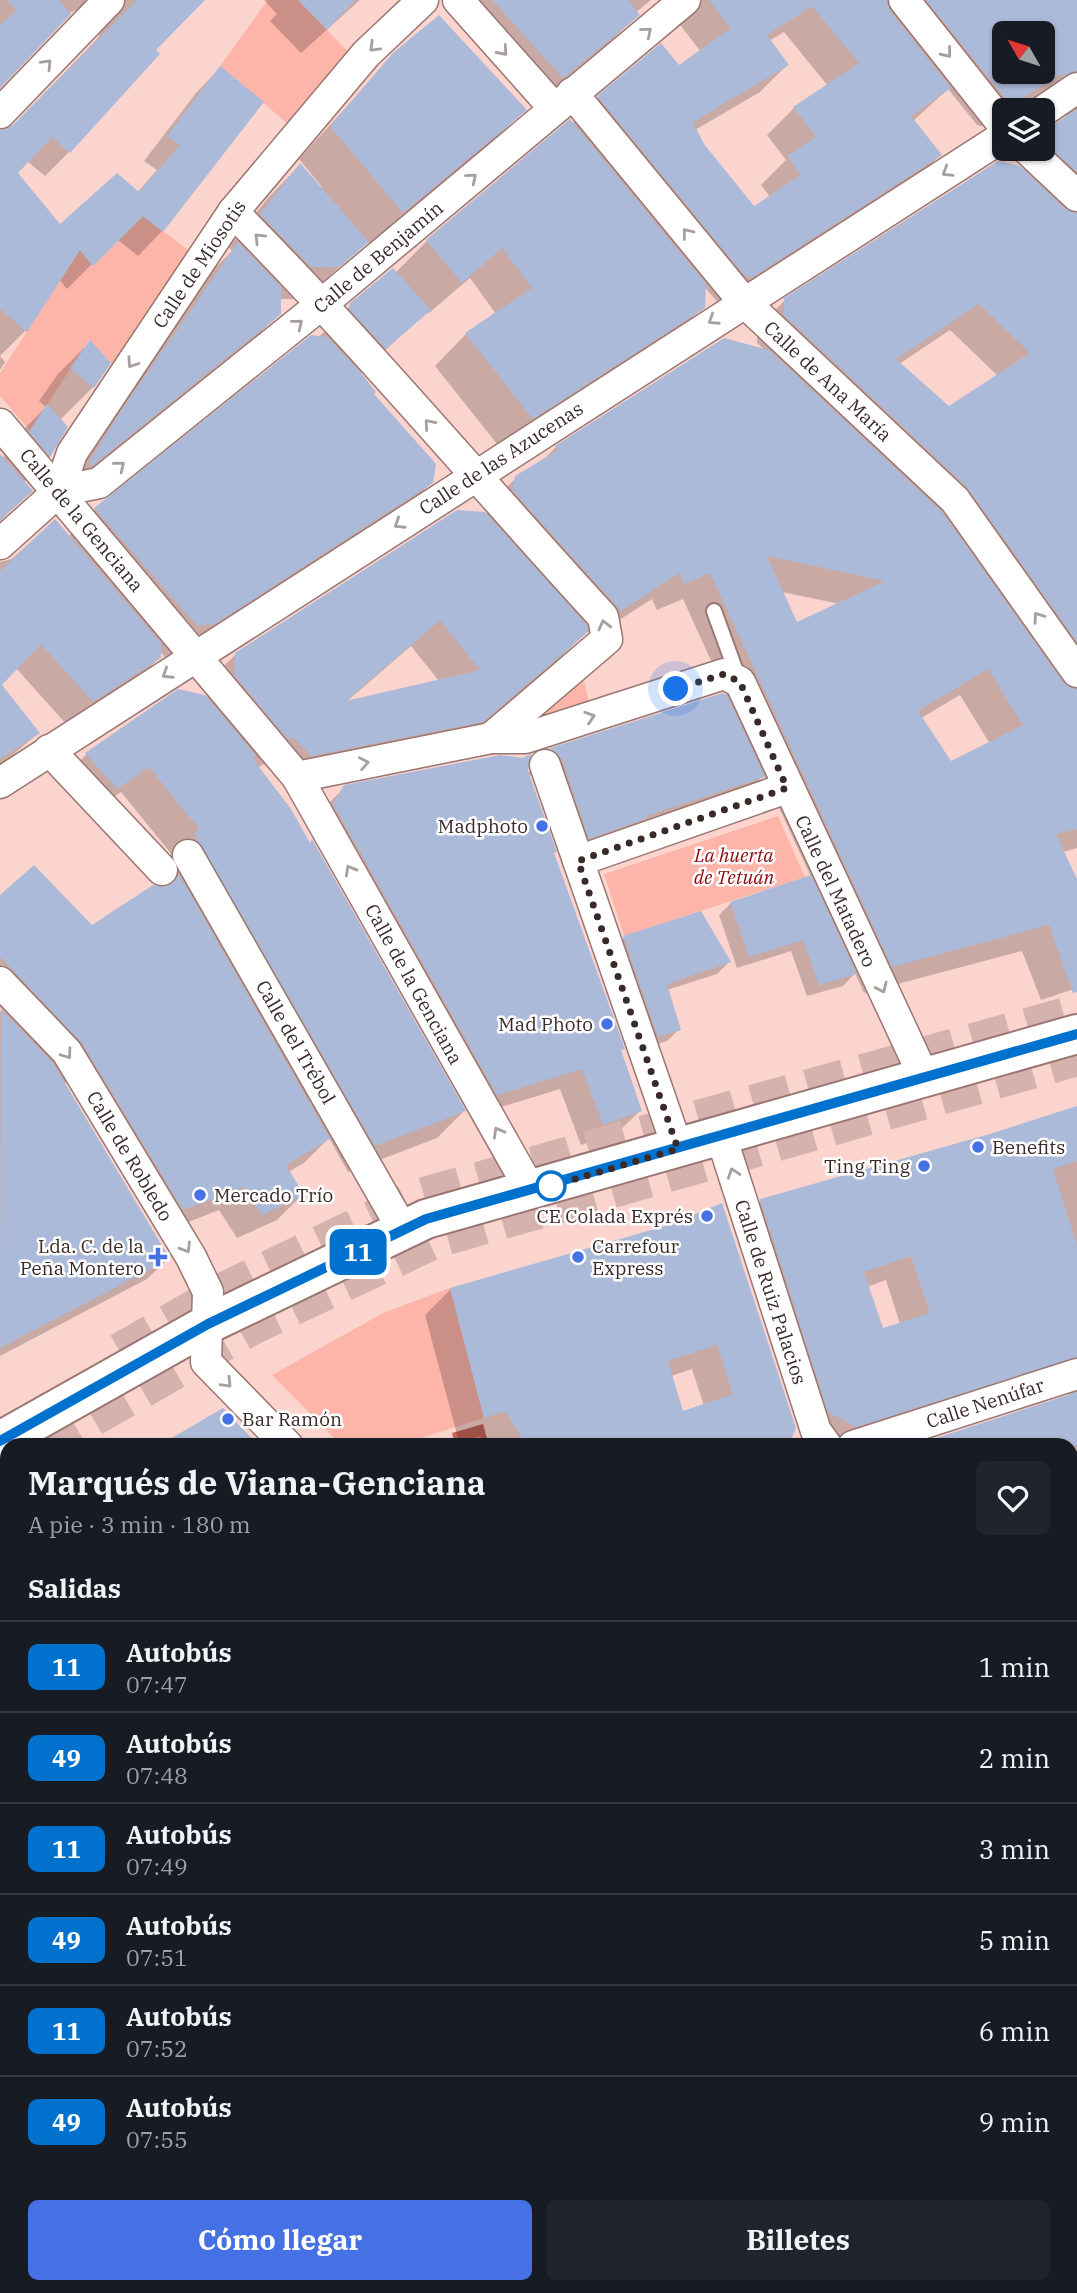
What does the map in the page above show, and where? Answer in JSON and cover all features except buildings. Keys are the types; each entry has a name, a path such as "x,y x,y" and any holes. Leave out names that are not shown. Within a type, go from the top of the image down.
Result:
{"street":[{"name":"Calle de Miosotis","path":"0,544 59,491 72,453 233,212 366,54 423,0"},
{"name":"Calle de Ana María","path":"458,0 563,101 743,301 955,500 1077,672"},
{"name":"Calle de Benjamín","path":"59,491 99,483 323,303 685,0"},
{"path":"904,0 992,110"},
{"path":"0,113 100,3"},
{"path":"1055,103 1077,88"},
{"name":"Calle de las Azucenas","path":"0,783 743,301 992,144"},
{"path":"1040,161 1077,196"},
{"path":"233,212 323,303 474,476 603,617 607,639 491,738"},
{"name":"Calle de la Genciana","path":"0,424 297,776 531,1191"},
{"path":"297,776 491,738 525,738 724,674 740,682"},
{"name":"Calle del Matadero","path":"740,682 787,788 925,1077"},
{"path":"49,750 162,870"},
{"path":"545,765 678,1149"},
{"path":"578,861 787,788"},
{"name":"Calle del Trébol","path":"188,855 403,1230"},
{"name":"Calle de Robledo","path":"0,982 67,1052 191,1257 208,1292 206,1362 280,1438"},
{"path":"3,1438 208,1324 426,1219 1077,1034"},
{"name":"Calle de Ruiz Palacios","path":"721,1136 816,1431 821,1438"},
{"name":"Calle Nenúfar","path":"878,1438 1077,1374"}],"lane":[{"path":"714,611 740,682"}],"green space":[{"path":"268,0 298,0 352,56 289,125 220,66"},
{"path":"143,216 191,252 115,368 89,340 30,431 0,396 0,373 80,250 93,266"},
{"path":"583,677 589,702 525,723"},
{"name":"La huerta de Tetuán","path":"778,816 805,877 624,936 604,874"},
{"path":"450,1288 484,1418 425,1438 334,1438 272,1375 383,1313"}],"shaded area":[{"path":"483,1424 487,1438 453,1438 452,1433"}],"tunnel":[{"path":"120,1352 226,1290 417,1198 1077,1013"},
{"path":"57,1438 252,1326 436,1239 1077,1057"}],"bus line":[{"name":"11","path":"5,1438 208,1324 426,1219 1077,1034"}],"place":[{"name":"Madphoto","path":"542,826"},
{"name":"Mad Photo","path":"607,1024"},
{"name":"Benefits","path":"978,1147"},
{"name":"Ting Ting","path":"924,1166"},
{"name":"Mercado Trío","path":"200,1195"},
{"name":"CE Colada Exprés","path":"707,1216"},
{"name":"Lda. C. de la Peña Montero","path":"158,1257"},
{"name":"Carrefour Express","path":"578,1257"},
{"name":"Bar Ramón","path":"228,1419"}],"route":[{"path":"551,1186 678,1149 578,861 787,788 740,682 724,674 676,689"}]}
